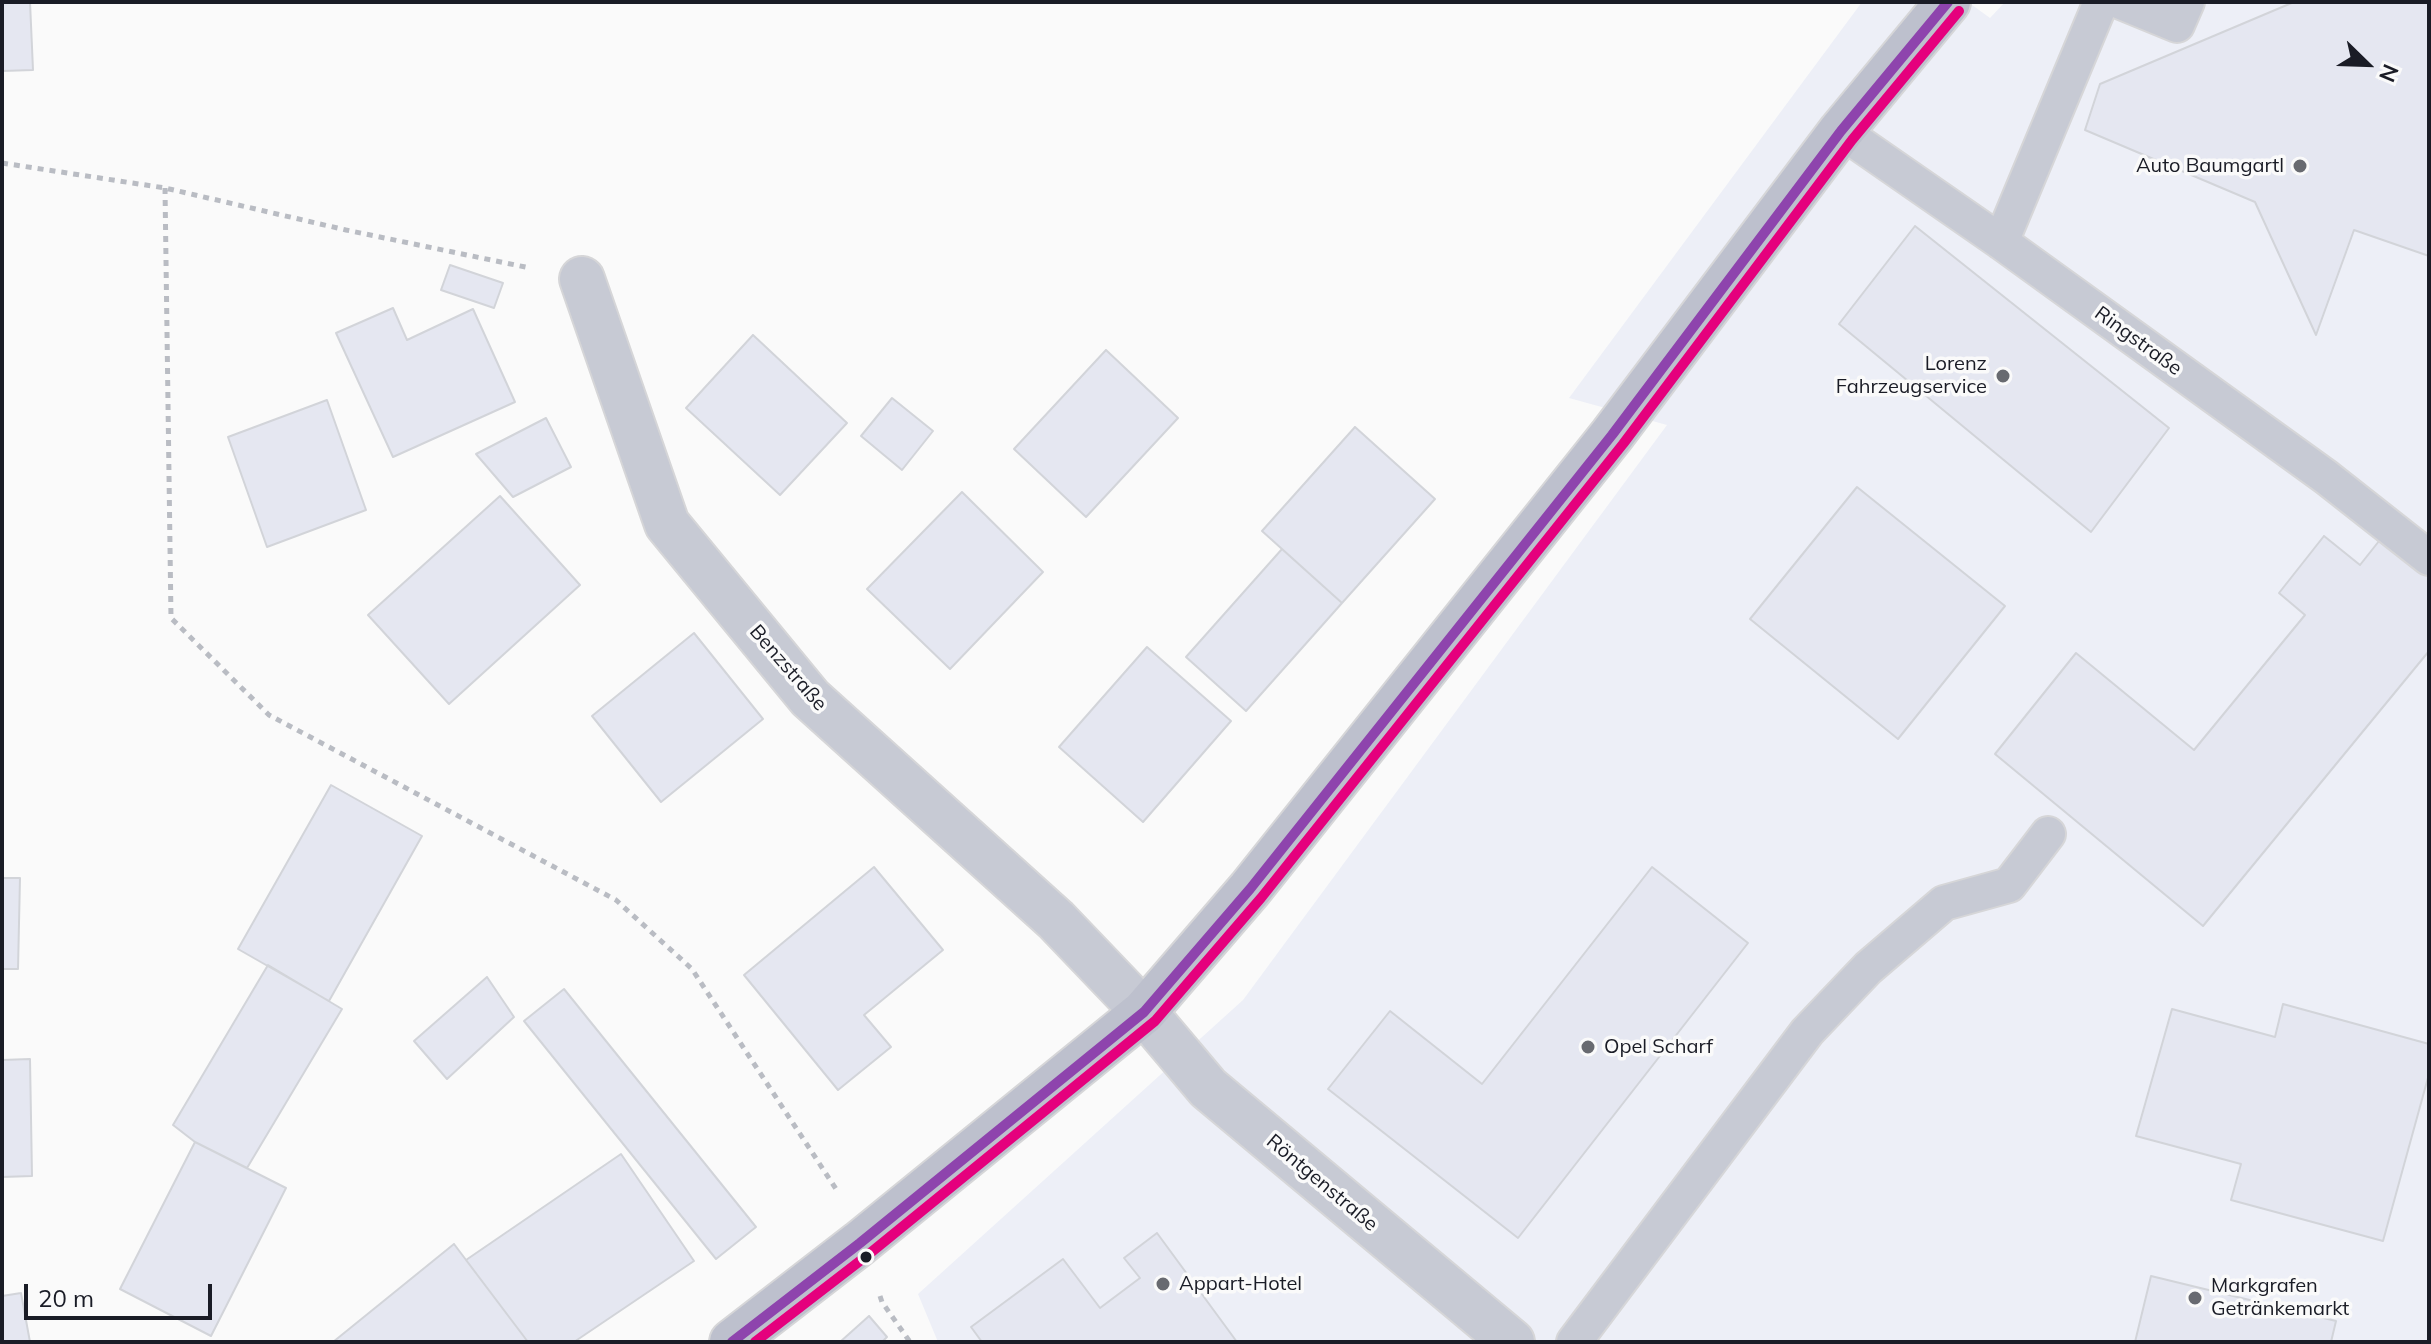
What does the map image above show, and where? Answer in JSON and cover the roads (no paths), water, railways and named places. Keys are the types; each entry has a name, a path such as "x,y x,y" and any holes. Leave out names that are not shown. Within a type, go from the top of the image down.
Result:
{"street":[{"path":"732,1342 867,1237 1144,1012 1250,889 1612,435 1841,131 1948,2"},
{"name":"Benzstraße","path":"582,279 667,524 810,698 1056,920 1144,1012"},
{"name":"Röntgenstraße","path":"1144,1012 1208,1088 1512,1342"}],"lane":[{"path":"2001,242 2101,2"},
{"path":"2121,2 2177,25 2187,2"},
{"name":"Ringstraße","path":"1841,131 2001,242 2326,477 2429,558"},
{"path":"1574,1342 1807,1032 1868,968 1944,903 2009,885 2048,834"}],"place":[{"name":"Auto Baumgartl","path":"2300,166"},
{"name":"Lorenz Fahrzeugservice","path":"2003,376"},
{"name":"Opel Scharf","path":"1588,1047"},
{"name":"Appart-Hotel","path":"1163,1284"},
{"name":"Markgrafen Getränkemarkt","path":"2195,1298"}]}
